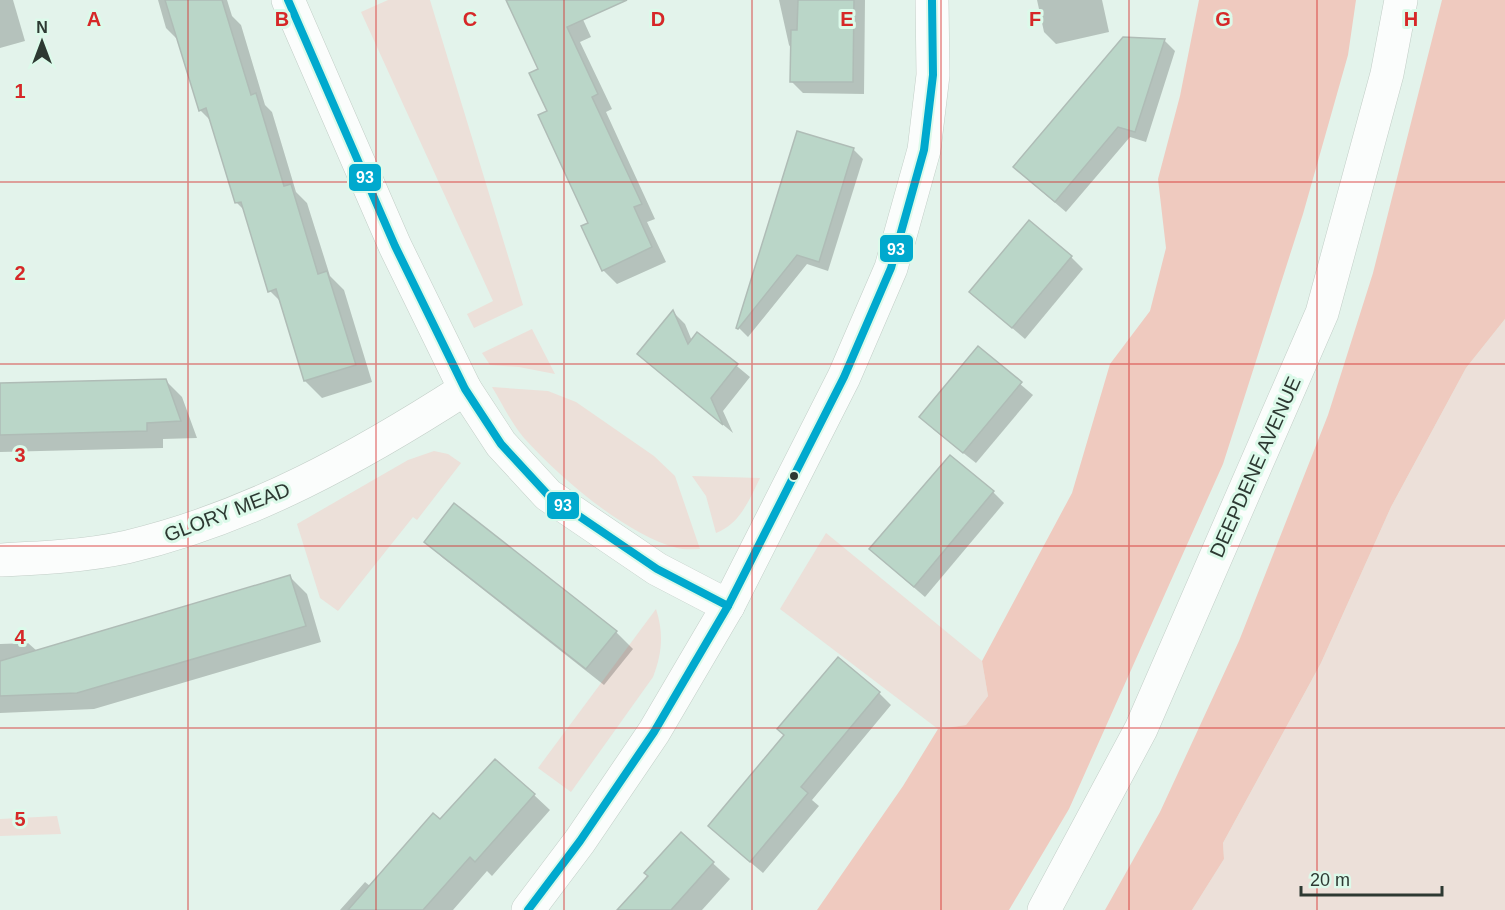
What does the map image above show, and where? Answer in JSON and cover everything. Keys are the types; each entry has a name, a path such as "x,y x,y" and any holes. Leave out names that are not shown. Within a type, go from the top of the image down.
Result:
{"main road":[{"path":"288,0 395,246 465,388 501,444 548,495 657,569 728,606"},
{"path":"528,910 590,828 654,732 728,606 844,377 891,268 924,150 933,75 932,0"},
{"name":"DEEPDENE AVENUE","path":"1044,910 1141,729 1323,313 1387,74 1401,0"},
{"name":"GLORY MEAD","path":"0,560 51,557 126,547 199,527 281,495 429,412 465,388"}],"shaded area":[{"path":"388,0 430,0 523,305 474,328 467,314 493,301 361,12"},
{"path":"1199,0 1356,0 1348,55 1303,214 1223,464 1069,809 1009,910 817,910 903,786 938,729 966,725 988,696 982,661 1072,493 1110,364 1150,311 1166,248 1158,179 1180,96"},
{"path":"1442,0 1505,0 1505,319 1466,368 1391,507 1321,663 1223,843 1224,859 1192,910 1105,910 1160,812 1239,641 1328,415 1373,273"},
{"path":"1505,319 1505,910 1192,910 1224,859 1223,843 1321,663 1391,507 1466,368"},
{"path":"532,329 555,374 519,367 490,365 482,353"},
{"path":"492,387 548,391 576,402 654,456 675,476 700,549 680,549 657,541 636,531 594,503 524,438"},
{"path":"434,451 448,454 461,463 417,520 413,517 338,611 320,598 297,524 408,460"},
{"path":"692,476 760,478 748,503 738,517 716,533 706,496"},
{"path":"826,533 982,661 988,696 966,725 938,729 780,609"},
{"path":"656,609 661,643 653,677 571,792 538,768"},
{"path":"57,816 61,834 0,836 0,819"}],"building":[{"path":"165,0 222,0 251,95 256,93 284,186 291,184 318,274 327,271 356,365 304,381 276,289 268,292 241,202 235,203 206,108 199,111"},
{"path":"506,0 627,0 567,27 598,94 592,97 642,204 634,207 652,247 602,271 581,226 588,223 538,115 547,111 529,73 538,69"},
{"path":"798,0 854,0 853,82 790,82 791,30 797,30"},
{"path":"1123,37 1165,39 1135,132 1118,127 1055,202 1013,167"},
{"path":"797,131 854,148 819,262 797,255 738,329 736,328"},
{"path":"1029,220 1072,256 1012,328 969,292"},
{"path":"673,310 688,344 697,332 738,364 711,398 723,425 637,354"},
{"path":"978,346 1022,382 963,453 919,417"},
{"path":"166,379 181,421 147,423 147,431 0,435 0,383"},
{"path":"950,455 994,491 914,587 869,549"},
{"path":"454,503 617,631 586,669 424,542"},
{"path":"290,575 306,626 77,693 0,696 0,661"},
{"path":"838,657 880,692 801,787 808,793 750,862 708,826 784,735 777,729"},
{"path":"495,759 535,794 475,862 470,857 423,910 348,910 433,813 440,819"},
{"path":"681,832 714,862 671,910 617,910 648,876 644,873"}],"transit line":[{"name":"93","path":"288,0 395,246 465,389 501,444 548,495 657,569 728,606"},
{"name":"93","path":"528,910 580,841 654,732 728,606 844,377 891,268 924,150 933,75 932,0"}]}
